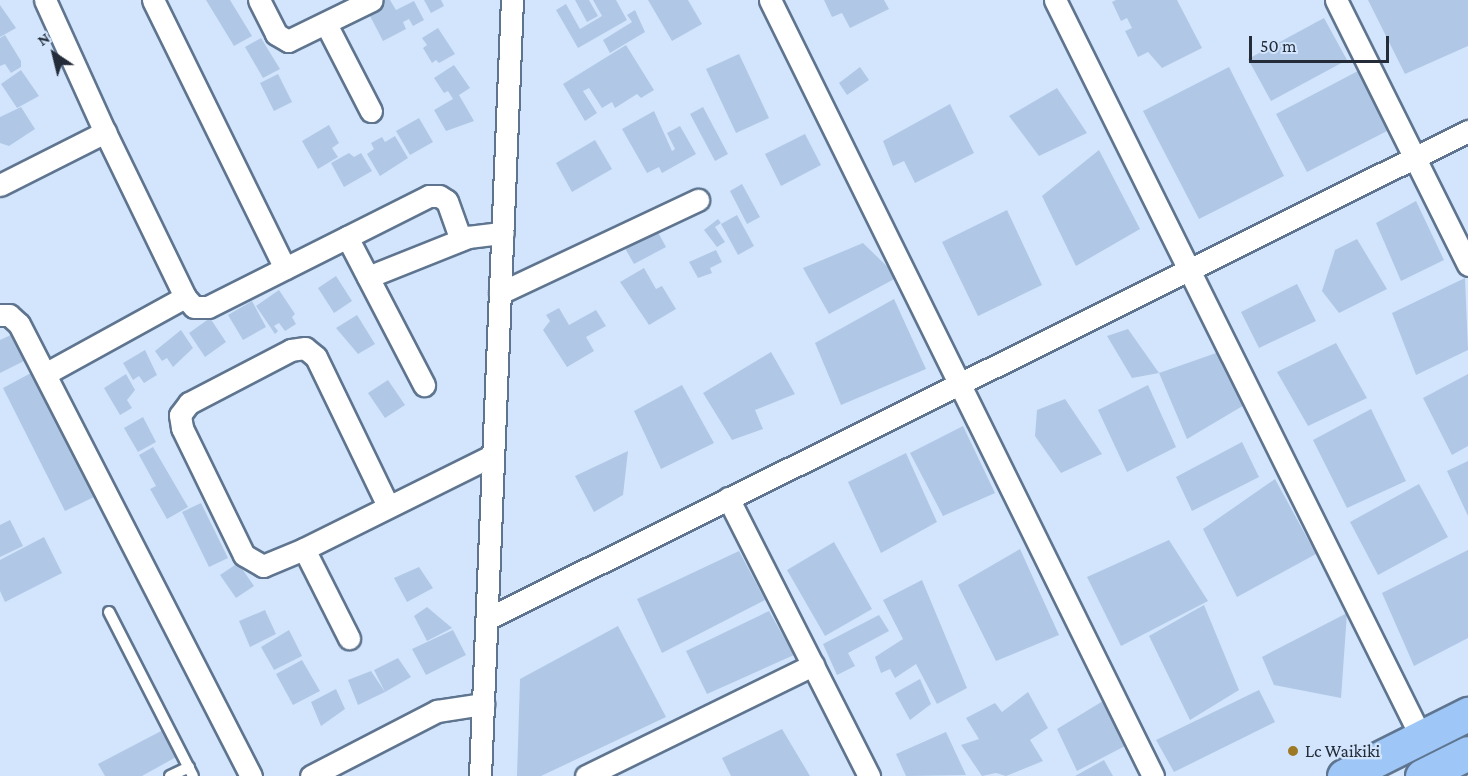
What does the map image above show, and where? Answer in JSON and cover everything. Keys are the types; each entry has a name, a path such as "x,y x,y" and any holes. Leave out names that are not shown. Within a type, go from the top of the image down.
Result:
{"highway":[{"path":"1344,776 1468,714"},
{"path":"1422,776 1468,753"}],"street":[{"path":"45,0 105,132 185,297 194,307 208,307 434,195 447,201 461,240"},
{"path":"153,0 285,268"},
{"path":"259,0 281,39 296,39 372,0"},
{"path":"480,776 512,0"},
{"path":"770,0 1153,776"},
{"path":"1055,0 1421,737"},
{"path":"1336,0 1468,265"},
{"path":"326,24 371,111"},
{"path":"487,619 1468,131"},
{"path":"0,185 105,132"},
{"path":"500,293 698,200"},
{"path":"368,277 461,240 503,233"},
{"path":"347,237 424,384"},
{"path":"45,374 185,297"},
{"path":"0,315 9,315 19,324 251,776"},
{"path":"388,506 316,357 305,348 291,350 189,403 180,415 182,428 244,555 263,566 304,549 493,455"},
{"path":"728,498 869,776"},
{"path":"304,549 349,638"},
{"path":"586,776 813,665"},
{"path":"311,776 437,711 483,704"}],"lane":[{"path":"109,612 191,771 170,776"}],"building":[{"path":"206,0 230,0 252,36 234,46"},
{"path":"381,0 390,0 396,10 414,1 424,20 413,26 409,19 403,22 406,29 383,41 370,16 381,10 376,3"},
{"path":"424,0 441,0 444,6 431,13"},
{"path":"575,0 589,0 598,16 587,22"},
{"path":"593,0 616,0 627,20 578,48 556,10 566,4 580,29 602,16"},
{"path":"648,0 688,0 702,24 672,41"},
{"path":"824,0 884,0 889,9 850,28 842,13 832,17"},
{"path":"1116,0 1177,0 1202,48 1162,68 1148,52 1138,57 1125,31 1132,28 1127,18 1121,21 1112,2"},
{"path":"1368,0 1468,0 1468,46 1405,74"},
{"path":"0,5 16,28 0,37"},
{"path":"635,10 645,32 610,53 603,40 632,22 627,15"},
{"path":"1324,18 1347,60 1271,101 1248,59"},
{"path":"438,28 455,54 439,63 436,60 432,63 423,48 427,45 422,38"},
{"path":"5,35 21,61 21,67 11,73 5,64 0,66 0,38"},
{"path":"261,38 280,69 263,78 245,47"},
{"path":"626,45 654,90 641,98 637,94 615,108 612,102 602,108 589,88 583,91 597,113 585,121 563,84"},
{"path":"739,54 769,118 736,133 706,69"},
{"path":"454,65 470,88 459,95 474,121 446,131 434,110 453,99 448,91 444,93 434,78"},
{"path":"860,67 869,80 847,95 839,83"},
{"path":"1229,67 1284,176 1199,219 1143,111"},
{"path":"21,70 39,96 17,108 1,84"},
{"path":"1358,71 1389,130 1307,172 1276,114"},
{"path":"278,74 292,102 274,111 260,83"},
{"path":"1057,88 1087,133 1039,156 1009,116"},
{"path":"950,104 974,153 915,183 904,161 893,166 883,141"},
{"path":"21,107 35,129 9,146 0,143 0,117"},
{"path":"703,107 728,154 715,161 690,114"},
{"path":"654,111 672,151 675,149 667,133 680,126 696,154 662,173 659,167 647,173 622,129"},
{"path":"419,118 433,142 410,155 396,131"},
{"path":"329,125 339,143 332,148 338,157 318,169 302,141"},
{"path":"805,134 821,165 781,186 765,154"},
{"path":"395,136 408,158 380,176 367,154 374,149 371,143 382,137 385,142"},
{"path":"595,140 612,169 572,192 556,163"},
{"path":"1099,150 1140,229 1076,266 1042,196"},
{"path":"349,153 354,157 361,153 372,171 344,187 331,163"},
{"path":"742,184 760,217 747,224 730,191"},
{"path":"1416,201 1444,260 1401,281 1376,223"},
{"path":"1007,210 1042,285 978,316 942,242"},
{"path":"737,215 754,246 738,255 721,224"},
{"path":"718,219 721,223 715,227 725,242 717,247 704,230"},
{"path":"654,225 666,247 634,264 622,243"},
{"path":"1357,239 1387,289 1339,313 1322,291 1335,250"},
{"path":"863,243 898,277 829,314 803,268"},
{"path":"716,250 722,262 710,268 712,273 698,278 689,262"},
{"path":"644,268 656,289 662,286 676,309 649,325 620,282"},
{"path":"336,276 352,301 334,313 318,288"},
{"path":"1465,278 1468,350 1416,375 1392,313"},
{"path":"1297,284 1316,321 1259,348 1241,312"},
{"path":"279,290 295,314 292,317 296,324 285,331 279,323 274,326 278,331 275,334 256,306"},
{"path":"894,299 926,369 841,405 815,343"},
{"path":"252,301 266,327 243,340 228,315"},
{"path":"559,308 569,325 596,310 606,326 586,337 594,351 567,367 543,330 550,321 546,315"},
{"path":"357,315 375,344 358,354 336,328"},
{"path":"210,318 226,342 205,357 189,333"},
{"path":"1128,329 1159,373 1132,378 1107,336"},
{"path":"181,330 193,348 173,367 167,358 162,361 155,351"},
{"path":"13,334 26,360 0,373 0,340"},
{"path":"1336,343 1367,398 1308,426 1277,372"},
{"path":"145,350 157,375 144,383 139,376 133,380 123,363"},
{"path":"771,352 795,394 755,410 763,429 732,440 703,393"},
{"path":"1219,352 1246,404 1187,439 1159,373"},
{"path":"31,373 94,497 65,511 3,388"},
{"path":"126,374 135,390 127,400 132,408 120,415 104,388"},
{"path":"1468,374 1468,446 1452,455 1423,398"},
{"path":"388,380 405,405 385,418 368,393"},
{"path":"682,385 714,443 661,469 634,411"},
{"path":"1148,385 1176,447 1127,472 1098,410"},
{"path":"1065,399 1102,454 1061,473 1035,436 1037,410"},
{"path":"1371,409 1406,481 1347,508 1313,440"},
{"path":"143,417 156,442 138,452 124,428"},
{"path":"963,426 995,493 943,516 910,453"},
{"path":"1242,442 1259,477 1192,511 1176,477"},
{"path":"153,447 188,507 167,519 150,489 156,486 139,455"},
{"path":"628,451 623,495 594,512 575,476"},
{"path":"906,453 937,522 881,553 848,482"},
{"path":"1468,461 1468,516 1447,471"},
{"path":"1275,479 1316,554 1237,597 1203,529"},
{"path":"1419,484 1448,537 1378,575 1350,522"},
{"path":"201,503 228,558 209,567 182,512"},
{"path":"10,520 23,546 0,557 0,525"},
{"path":"44,537 62,573 5,602 0,591 0,560"},
{"path":"1169,540 1208,601 1121,646 1087,577"},
{"path":"834,542 872,609 825,636 787,570"},
{"path":"1020,549 1059,635 996,661 958,585"},
{"path":"1468,550 1468,638 1414,666 1382,593"},
{"path":"739,551 765,600 662,653 637,599"},
{"path":"238,563 254,586 236,598 220,575"},
{"path":"419,567 433,588 407,602 394,578"},
{"path":"922,580 967,688 937,704 916,664 895,678 890,669 881,673 875,657 903,639 883,600"},
{"path":"1204,605 1239,690 1190,720 1149,636"},
{"path":"427,607 452,628 427,641 414,616"},
{"path":"265,610 276,634 250,647 239,621"},
{"path":"769,611 794,655 707,694 686,651"},
{"path":"1347,613 1341,698 1274,685 1262,657"},
{"path":"879,615 889,631 848,653 855,666 837,675 823,644"},
{"path":"618,626 666,717 541,776 517,776 520,679"},
{"path":"289,630 302,656 274,670 261,647"},
{"path":"453,630 466,655 426,675 412,649"},
{"path":"398,658 411,677 385,692 374,670"},
{"path":"302,660 320,691 293,705 276,674"},
{"path":"371,671 385,692 358,705 348,680"},
{"path":"920,679 931,704 910,720 895,693"},
{"path":"336,689 345,709 321,726 311,702"},
{"path":"1259,690 1275,722 1174,772 1156,740"},
{"path":"1028,692 1048,728 1030,740 1043,761 1006,776 996,773 982,776 961,745 979,739 966,718 995,703 1002,712"},
{"path":"1103,701 1125,746 1077,771 1057,729"},
{"path":"782,729 810,776 731,776 722,758"},
{"path":"163,730 178,756 142,776 105,776 98,764"},
{"path":"946,732 966,775 906,776 896,754"},
{"path":"1104,760 1113,776 1075,776"}],"place":[{"name":"Lc Waikiki","path":"1293,751"}]}
